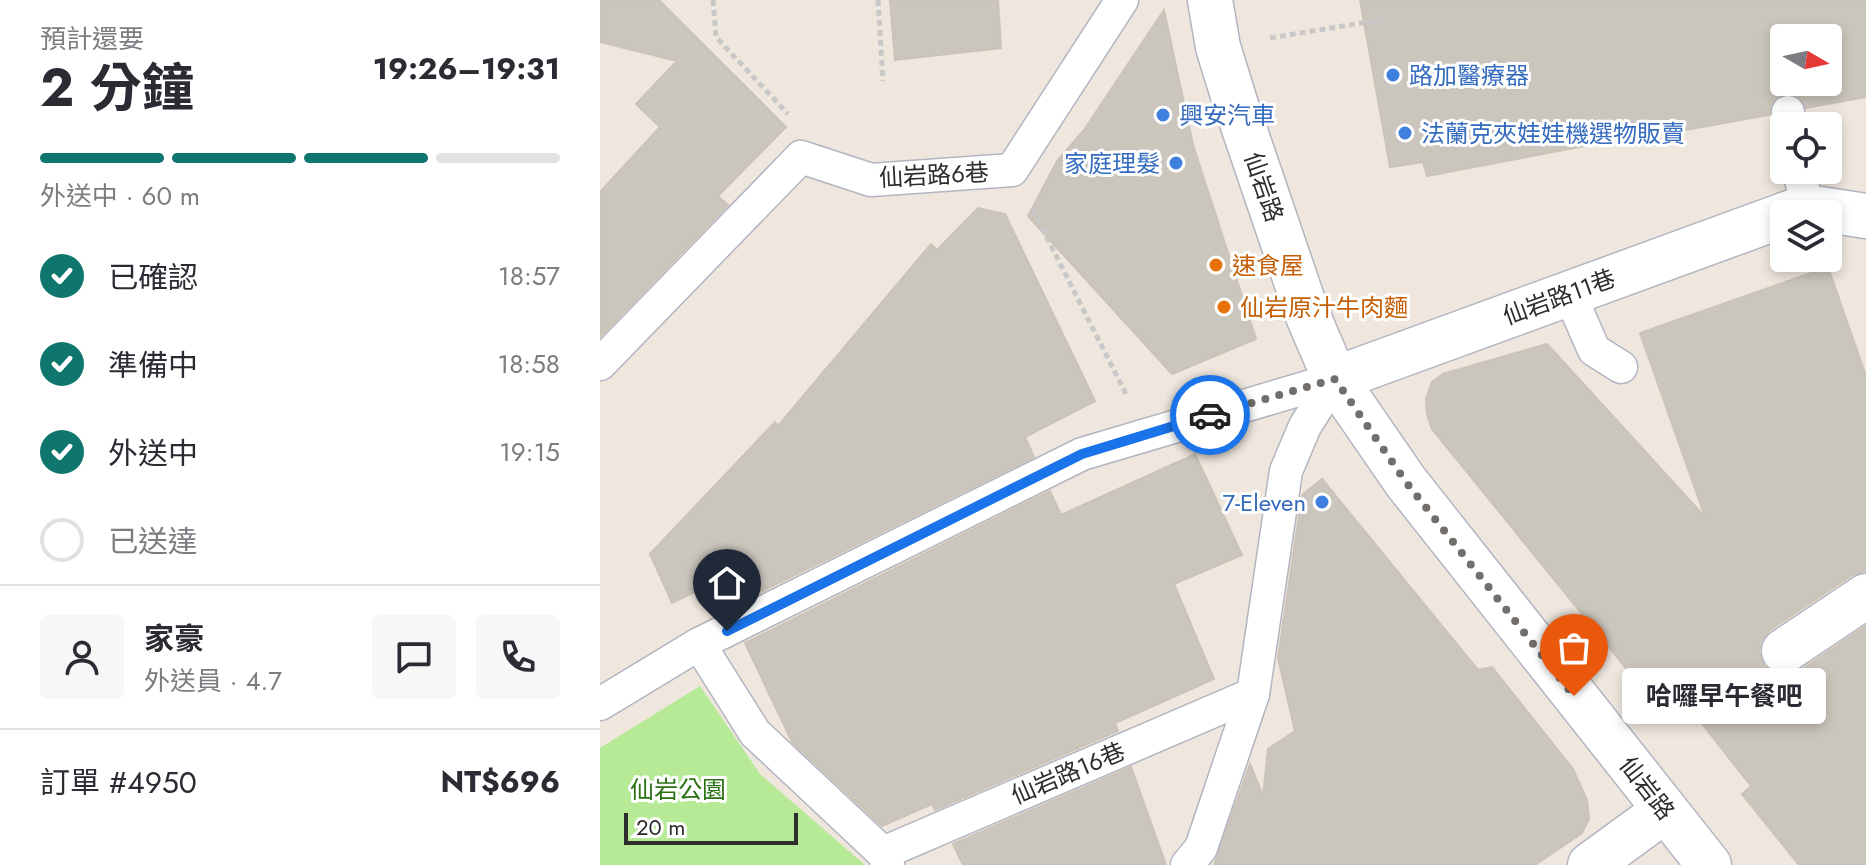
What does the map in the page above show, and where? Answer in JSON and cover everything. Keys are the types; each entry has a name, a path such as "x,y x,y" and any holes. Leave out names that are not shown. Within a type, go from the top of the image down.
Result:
{"street":[{"name":"仙岩路","path":"1210,0 1218,47 1308,316 1335,379 1406,482 1709,865"},
{"name":"仙岩路11巷","path":"1335,379 1569,293 1770,211"},
{"name":"仙岩路11巷","path":"1842,211 1866,216"},
{"path":"1784,651 1866,596"},
{"path":"1590,865 1664,811"}],"lane":[{"name":"仙岩路6巷","path":"801,157 871,180 1012,170 1122,0"},
{"path":"600,364 801,157"},
{"path":"1569,293 1594,350 1621,367"},
{"path":"600,704 699,644 1082,454 1335,379"},
{"path":"1187,865 1201,848 1253,694 1286,471 1305,426 1335,379"},
{"name":"仙岩路16巷","path":"699,644 755,733 886,859 1253,694"}],"path":[{"path":"713,0 716,37 795,121 801,157"},
{"path":"878,0 883,81"},
{"path":"1218,47 1386,19"},
{"path":"1012,170 1146,433"}],"green space":[{"name":"仙岩公園","path":"700,686 760,774 865,865 600,865 600,748"}],"building":[{"path":"600,0 659,0 786,127 718,196 728,205 600,337 600,192 660,127 636,104 677,61 600,42"},
{"path":"890,0 998,0 1001,48 895,60"},
{"path":"1360,0 1866,0 1866,97 1806,108 1797,96 1842,96 1842,24 1770,24 1770,96 1779,96 1771,104 1769,115 1663,134 1663,131 1427,176 1423,162 1390,167"},
{"path":"1164,10 1193,145 1256,339 1172,374 1028,216 1057,161 1084,130"},
{"path":"978,208 1005,214 1095,401 1025,437 1034,457 728,608 716,582 672,603 650,554 775,422 778,426 931,244 937,250"},
{"path":"1814,272 1830,272 1866,376 1866,571 1852,575 1770,630 1761,641 1759,652 1764,666 1774,674 1786,676 1798,672 1866,626 1866,865 1799,865 1742,794 1751,786 1663,674 1643,689 1432,429 1426,399 1432,382 1443,374 1547,344 1705,517 1640,333"},
{"path":"1195,454 1242,555 1174,584 1214,679 1115,723 1118,731 935,810 932,804 882,826 792,742 745,643 1050,491 1061,515"},
{"path":"1322,479 1478,670 1492,667 1573,769 1587,800 1589,819 1582,833 1535,865 1214,865 1250,764 1263,796 1268,749 1295,731 1278,658 1302,495"},
{"path":"1131,767 1166,865 963,865 953,844"}],"way so far":[{"path":"1210,415 1335,379 1406,482 1574,696"}],"place":[{"name":"路加醫療器","path":"1393,75"},
{"name":"興安汽車","path":"1163,115"},
{"name":"法蘭克夾娃娃機選物販賣","path":"1405,133"},
{"name":"家庭理髮","path":"1176,163"},
{"name":"速食屋","path":"1216,265"},
{"name":"仙岩原汁牛肉麵","path":"1224,307"},
{"name":"7-Eleven","path":"1322,502"},
{"name":"哈囉早午餐吧","path":"1574,696"}],"route":[{"path":"727,631 1082,454 1210,415"}]}
